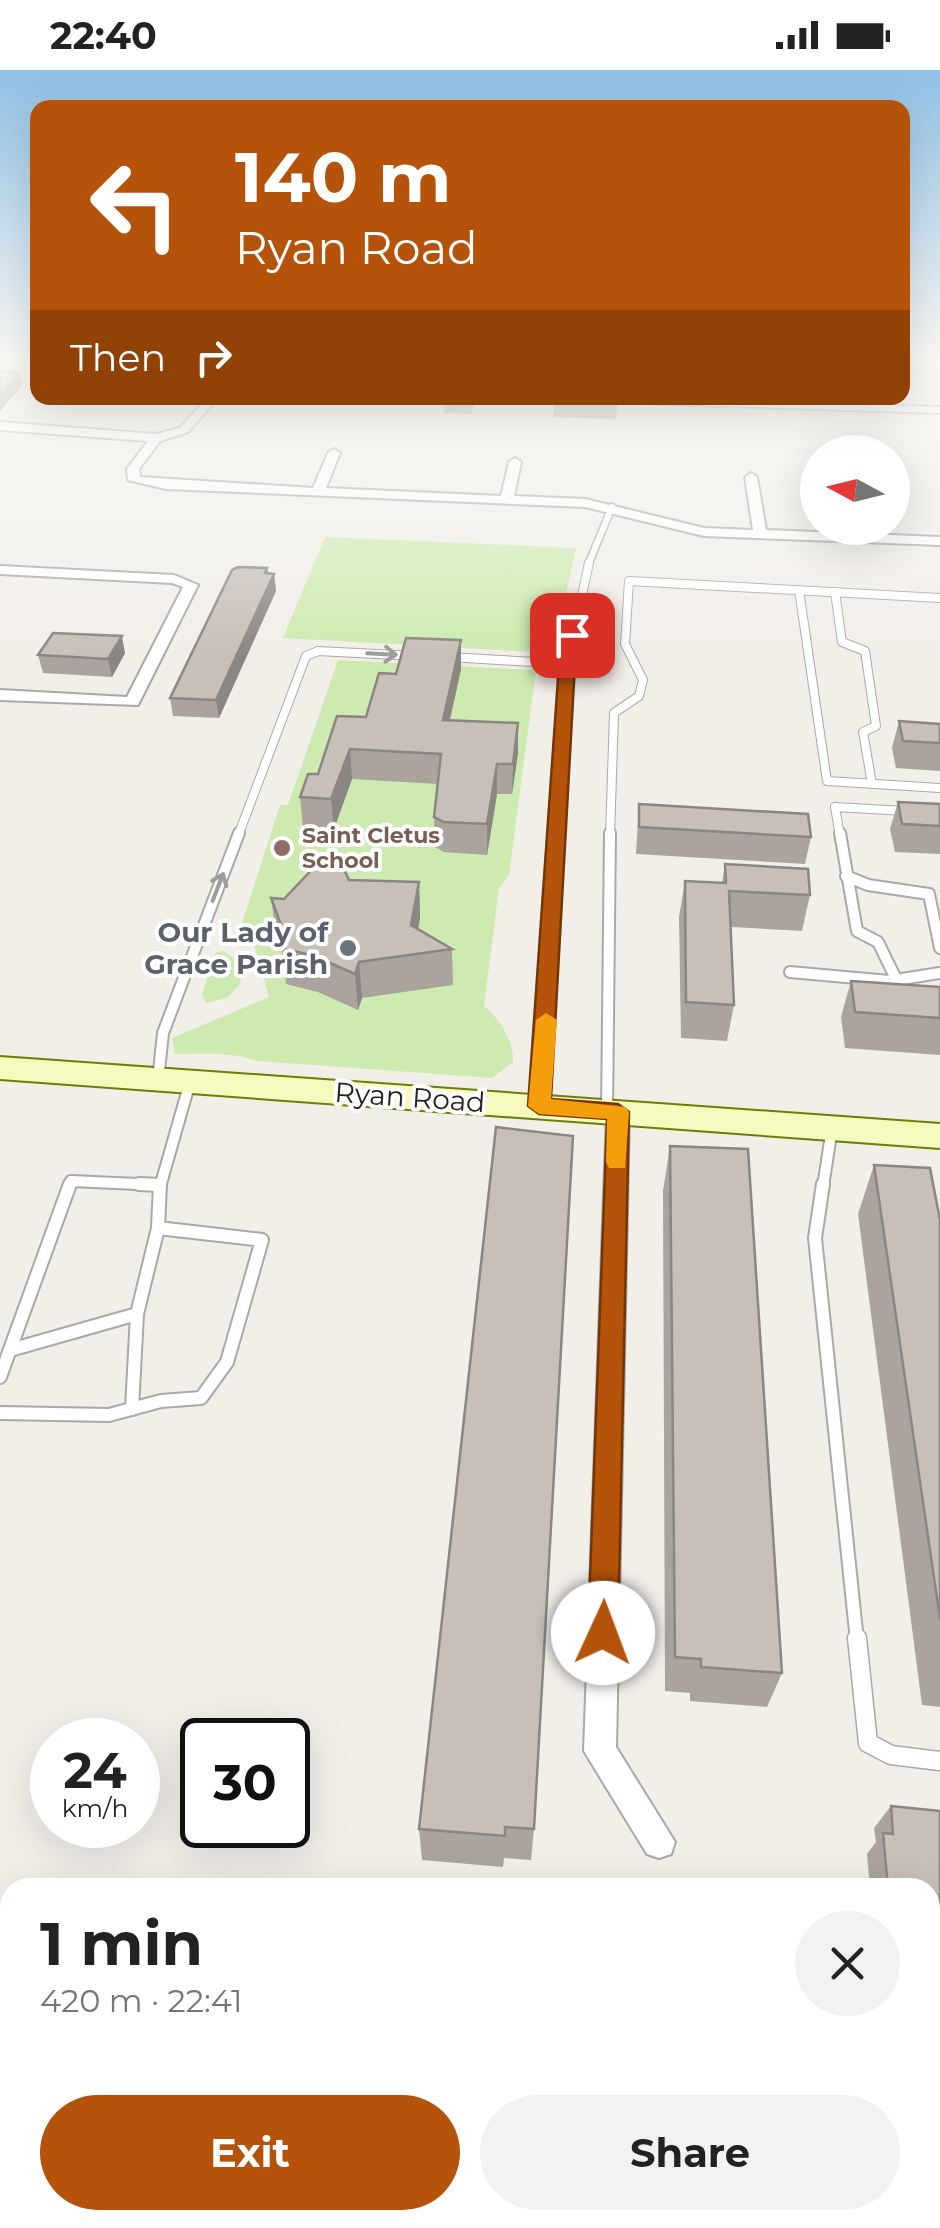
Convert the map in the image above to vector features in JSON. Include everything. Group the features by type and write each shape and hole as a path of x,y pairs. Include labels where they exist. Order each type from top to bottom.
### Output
{"main road":[{"name":"Ryan Road","path":"0,1068 940,1136"}],"street":[{"path":"143,456 133,469 134,480 507,499 612,507 704,532 940,541"},
{"path":"318,491 333,456"},
{"path":"507,499 516,462"},
{"path":"751,477 760,533"},
{"path":"0,570 188,582 191,590 132,702 0,695"},
{"path":"612,1112 600,1751 659,1842"}],"lane":[{"path":"539,1106 567,664 591,553 612,507"},
{"path":"612,1112 611,743 614,713 639,696 643,680 625,644 629,581 940,598"},
{"path":"800,590 827,781 857,931 878,942 896,979"},
{"path":"835,592 842,642 865,651 876,726 863,732 872,784"},
{"path":"158,1080 163,1033 307,655 340,652 567,664"},
{"path":"827,781 940,788"},
{"path":"835,807 940,813"},
{"path":"846,876 868,885 929,894 940,948"},
{"path":"790,972 896,979 931,978 940,973"},
{"path":"132,1409 137,1314 158,1228 160,1186 190,1082"},
{"path":"832,1128 814,1238 868,1743 891,1755 940,1762"},
{"path":"0,1377 72,1180 160,1186"},
{"path":"0,1413 110,1415 160,1401 201,1398 227,1362 262,1240 158,1228"},
{"path":"10,1350 137,1314"}],"green space":[{"path":"325,537 576,548 553,653 283,638"},
{"path":"338,660 536,670 509,875 499,888 484,1006 505,1031 513,1062 492,1078 175,1054 172,1038 269,997 251,934 241,926 280,805 288,805"},
{"path":"222,951 233,957 241,983 227,998 206,1003 202,995 215,953"}],"building":[{"path":"267,568 265,573 274,574 216,700 170,698 232,570"},
{"path":"53,633 122,636 108,659 38,655"},
{"path":"406,638 461,640 443,720 518,723 513,764 497,764 487,824 444,822 434,817 441,754 350,749 331,799 300,797 308,774 318,774 337,716 366,717 379,673 396,674"},
{"path":"899,721 940,724 940,743 903,741"},
{"path":"898,802 940,804 940,826 902,824"},
{"path":"639,804 808,814 811,837 639,827"},
{"path":"320,861 342,865 349,880 419,882 411,925 452,949 359,962 355,974 314,956 282,948 283,930 271,898 284,899"},
{"path":"725,864 808,869 810,895 729,891 734,1005 686,1002 685,881 726,883"},
{"path":"851,981 940,987 940,1018 855,1012"},
{"path":"496,1127 573,1136 534,1829 505,1827 505,1836 419,1829"},
{"path":"670,1146 748,1149 782,1673 701,1667 701,1659 675,1657"},
{"path":"874,1165 930,1168 940,1220 940,1619"},
{"path":"891,1806 940,1811 940,1878 887,1878 883,1833 893,1834"}],"slow traffic":[{"path":"546,1020 539,1106 618,1112 617,1162"}],"place":[{"name":"Saint Cletus School","path":"282,848"},
{"name":"Our Lady of Grace Parish","path":"348,948"}],"route":[{"path":"572,635 539,1106 618,1112 603,1633"}]}
